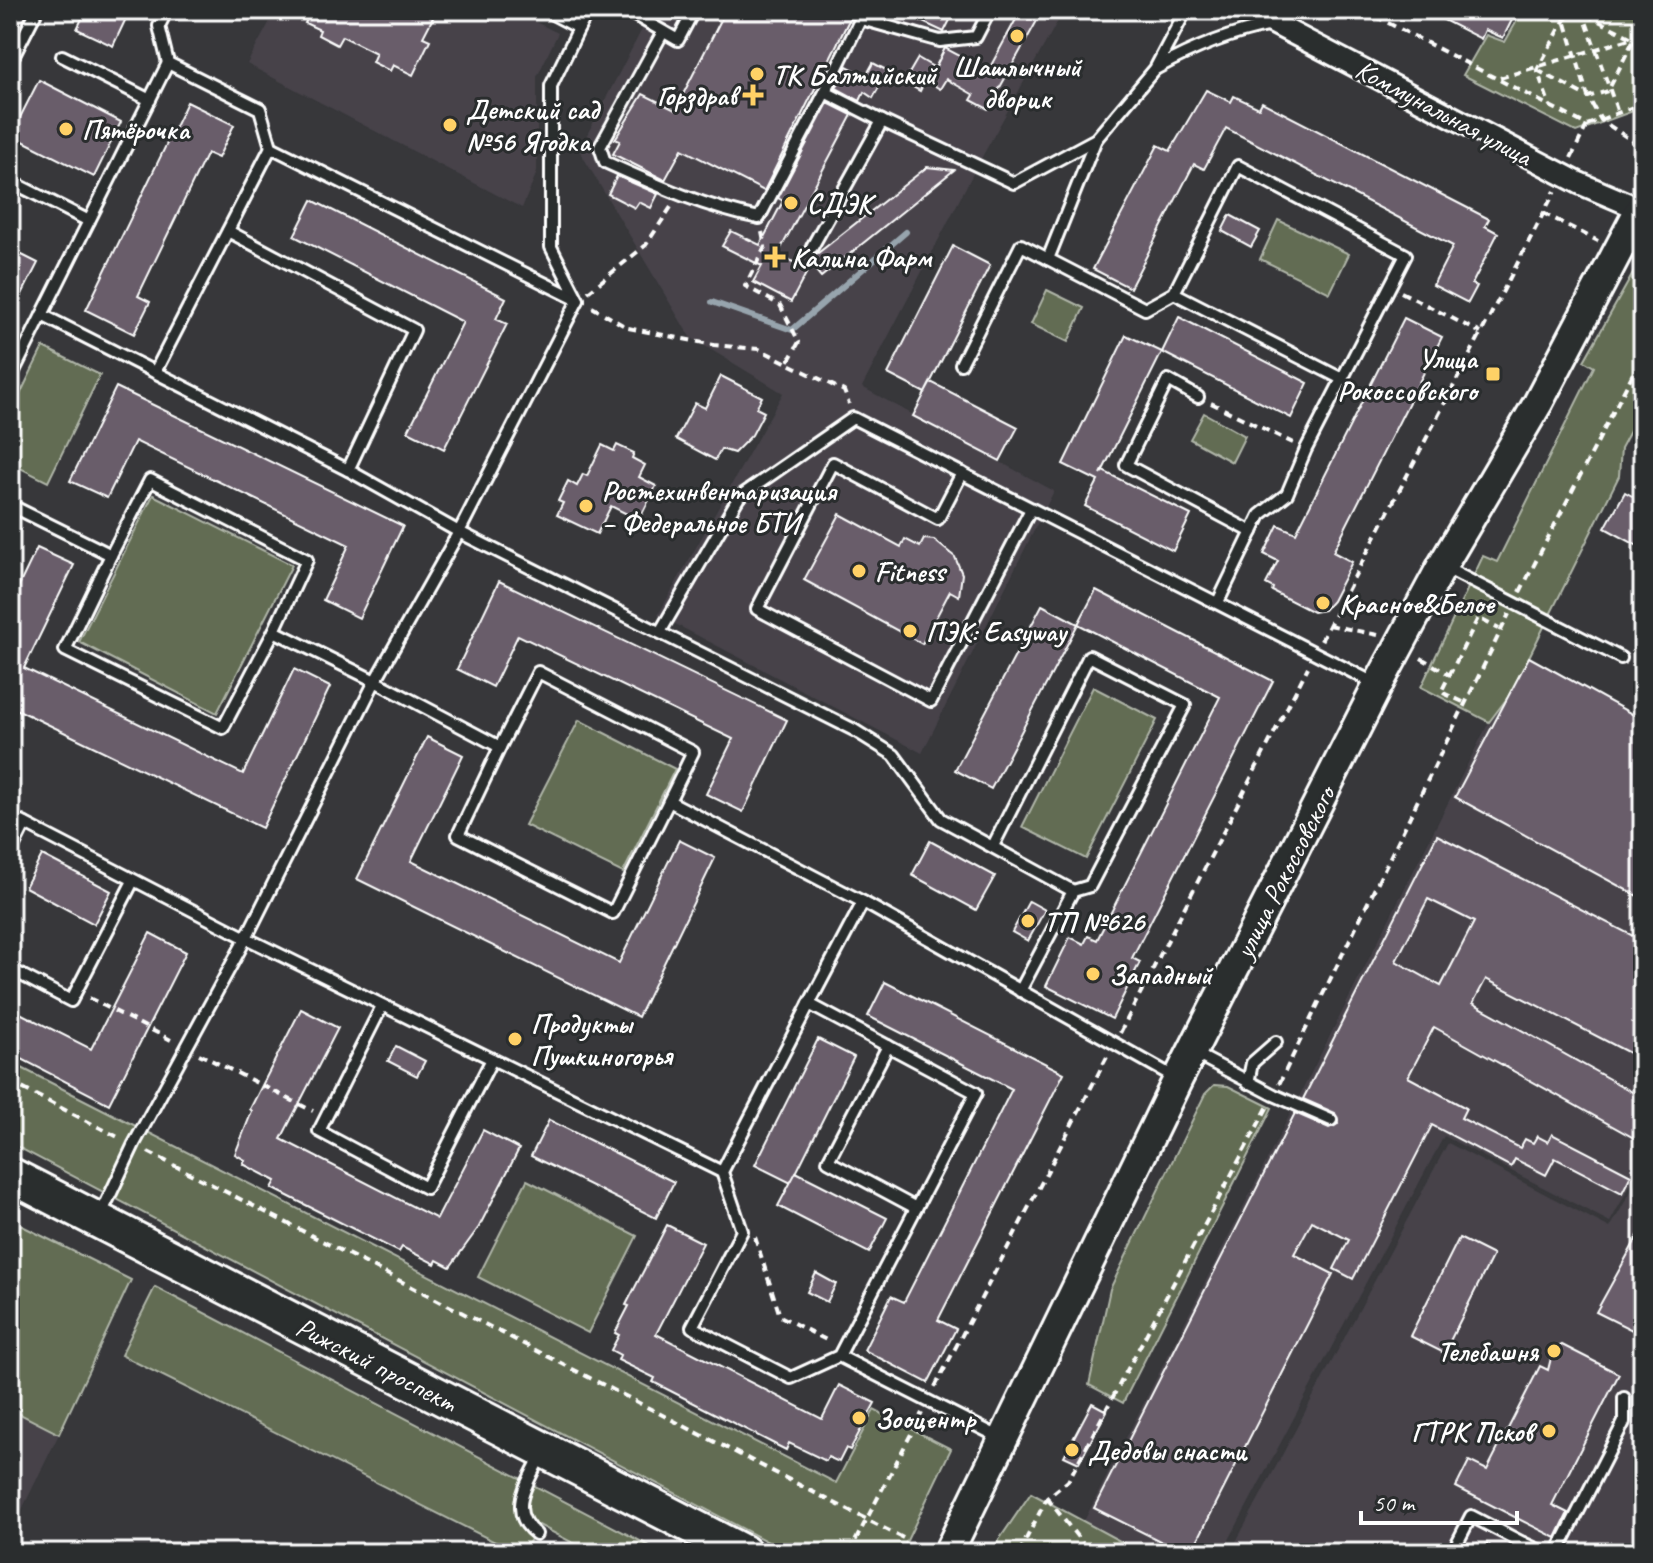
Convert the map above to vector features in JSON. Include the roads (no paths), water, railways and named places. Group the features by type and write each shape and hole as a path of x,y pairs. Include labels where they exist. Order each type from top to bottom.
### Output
{"highway":[{"name":"Рижский проспект","path":"10,1175 744,1553"}],"main road":[{"name":"улица Рокоссовского","path":"948,1553 1178,1079 1378,685 1442,566 1538,403 1642,208"}],"street":[{"name":"Коммунальная улица","path":"1248,10 1560,181 1642,208"}],"lane":[{"path":"10,63 37,10"},
{"path":"10,379 168,63 159,26 167,10"},
{"path":"545,10 579,28"},
{"path":"578,300 551,247 551,86 589,10"},
{"path":"626,10 678,40 694,10"},
{"path":"663,32 600,147 605,162 679,195 724,211 759,218 863,14 940,41 976,37 990,10"},
{"path":"1048,259 1096,139 1155,69 1186,10"},
{"path":"1155,69 1191,49 1235,32 1276,24"},
{"path":"62,56 150,100"},
{"path":"155,372 271,147 260,109 168,63"},
{"path":"825,92 1014,183 1096,139"},
{"path":"812,247 882,121"},
{"path":"271,147 578,300"},
{"path":"961,364 1021,245 1145,309 1174,293 1238,166 1406,255 1306,449 1287,494 1260,515 1218,602"},
{"path":"10,181 89,221"},
{"path":"228,231 414,330 348,470"},
{"path":"1174,293 1342,379"},
{"path":"98,1220 134,1144 246,938 375,681 459,532 578,300"},
{"path":"42,315 348,470 459,532 854,730 894,755 941,819 1073,891"},
{"path":"1198,397 1168,380 1126,465 1252,532"},
{"path":"660,632 739,497 853,418 1378,685"},
{"path":"962,473 938,519 833,463 757,609 931,701 1031,509"},
{"path":"150,480 307,560 223,728 65,650 111,555 150,480"},
{"path":"10,505 111,555"},
{"path":"1442,566 1621,658"},
{"path":"274,631 500,747"},
{"path":"993,846 1089,656 1185,705 1090,886 1073,891 1020,991"},
{"path":"538,672 693,752 613,913 458,835 500,747 538,672"},
{"path":"669,801 863,902 1178,1079"},
{"path":"10,816 382,1006 722,1172 742,1231 692,1327 791,1378 841,1352 976,1093 809,1004"},
{"path":"10,854 25,824"},
{"path":"10,969 71,1001 133,881"},
{"path":"722,1172 863,902"},
{"path":"382,1006 319,1131 426,1188 492,1059"},
{"path":"1248,1083 1252,1063 1276,1042"},
{"path":"888,1046 828,1161 916,1208"},
{"path":"1192,1052 1248,1083 1331,1120"},
{"path":"841,1352 1005,1440"},
{"path":"1557,1553 1624,1422 1624,1398"},
{"path":"536,1534 525,1525 519,1503 544,1450"},
{"path":"1452,1553 1471,1516 1520,1548 1545,1553"}],"waterway":[{"path":"712,302 792,330 906,232"}],"place":[{"name":"Шашлычный дворик","path":"1017,36"},
{"name":"ТК Балтийский","path":"757,74"},
{"name":"Горздрав","path":"753,95"},
{"name":"Детский сад №56 Ягодка","path":"450,125"},
{"name":"Пятёрочка","path":"66,129"},
{"name":"СДЭК","path":"791,203"},
{"name":"Калина Фарм","path":"775,257"},
{"name":"Улица Рокоссовского","path":"1493,374"},
{"name":"Ростехинвентаризация – Федеральное БТИ","path":"586,506"},
{"name":"Fitness","path":"859,571"},
{"name":"Красное&Белое","path":"1323,603"},
{"name":"ПЭК: Easyway","path":"910,631"},
{"name":"ТП №626","path":"1028,921"},
{"name":"Западный","path":"1093,974"},
{"name":"Продукты Пушкиногорья","path":"515,1039"},
{"name":"Телебашня","path":"1554,1351"},
{"name":"Зооцентр","path":"859,1418"},
{"name":"ГТРК Псков","path":"1549,1431"},
{"name":"Дедовы снасти","path":"1072,1450"}]}
